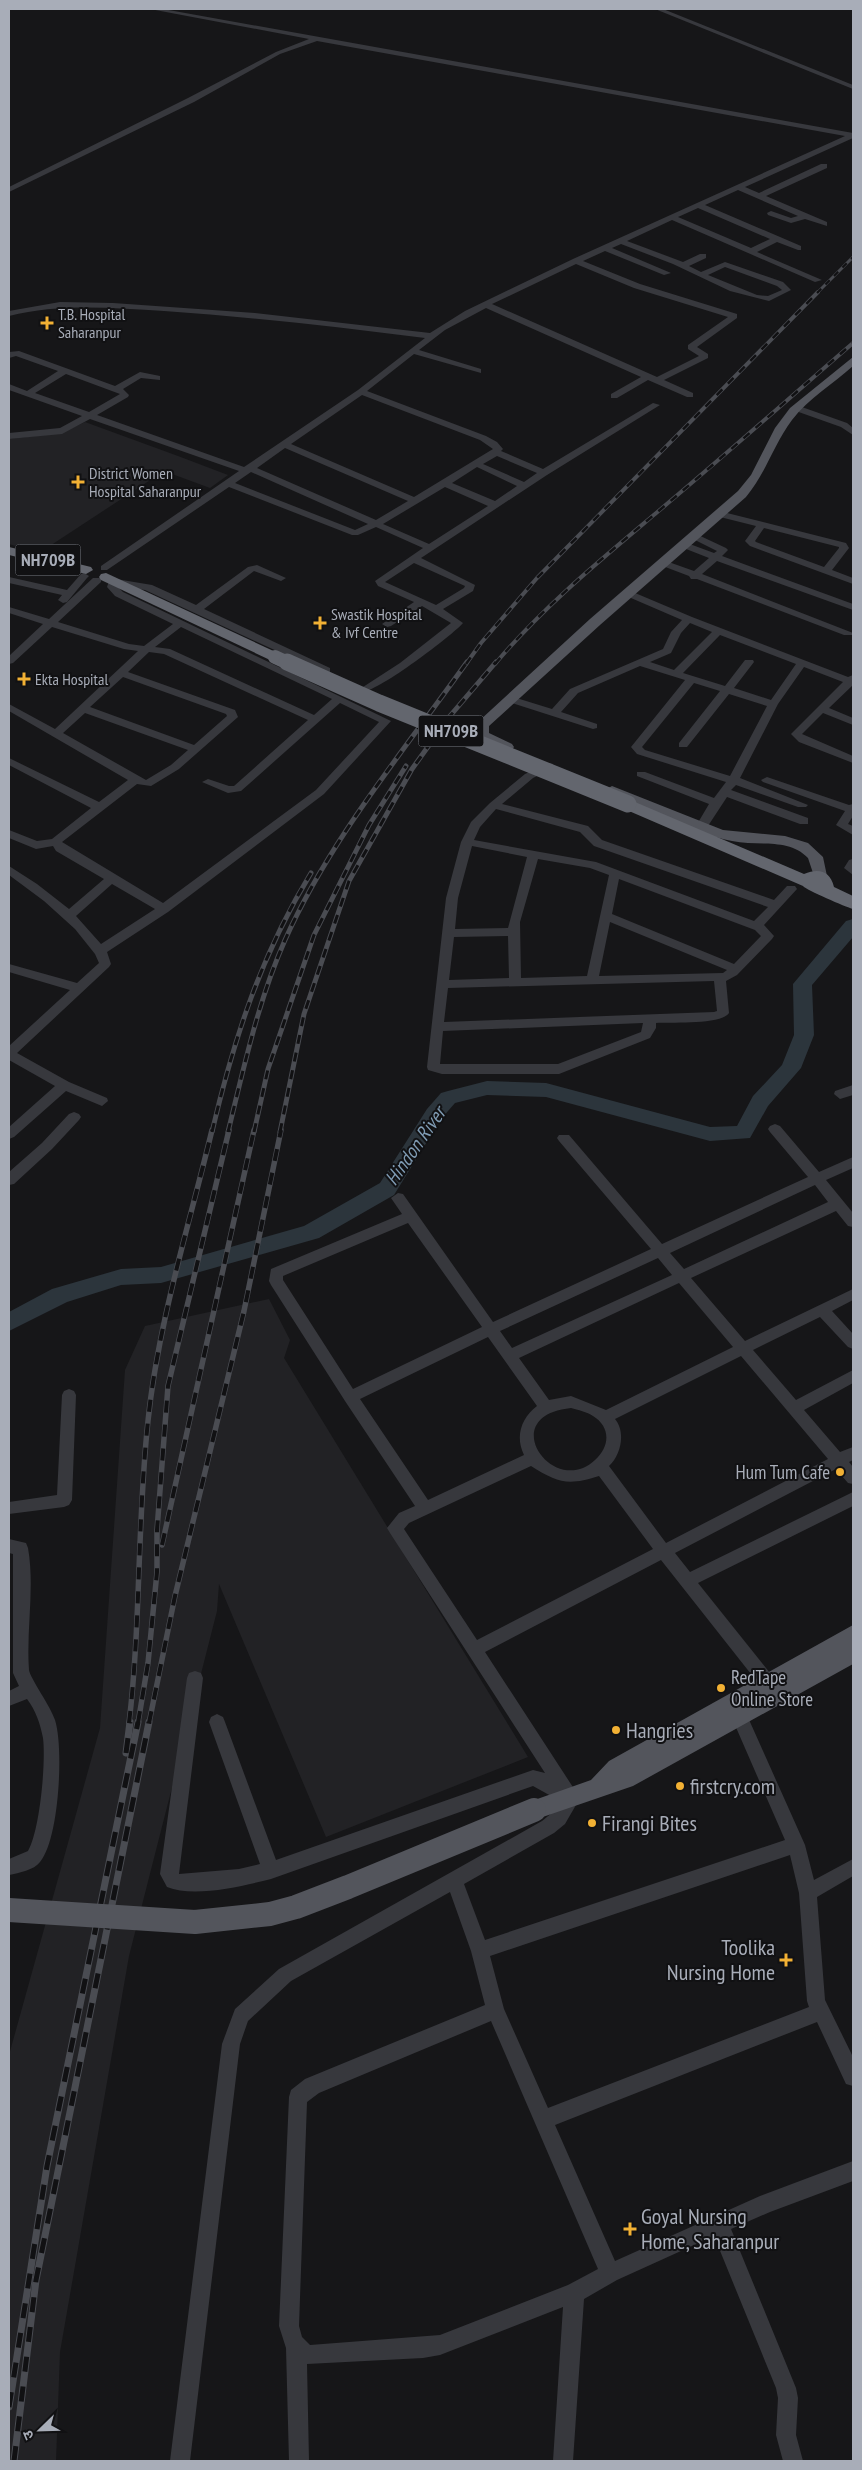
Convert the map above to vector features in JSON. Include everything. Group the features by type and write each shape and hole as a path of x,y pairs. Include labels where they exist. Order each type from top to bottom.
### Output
{"highway":[{"name":"NH709B","path":"9,551 101,576 275,657 380,703 817,881 826,890 846,900"}],"main road":[{"path":"817,881 817,860 812,852 802,846 788,841 733,836 702,826 551,765 483,735 481,729 510,699 753,483 786,421 796,408 851,364"},
{"path":"736,1709 768,1682 853,1634"},
{"path":"9,1910 195,1922 270,1914 296,1907 534,1810 625,1779 736,1709 853,1654"}],"street":[{"path":"153,9 853,135"},
{"path":"658,9 853,87"},
{"path":"9,190 174,108 278,53 318,38"},
{"path":"9,649 101,576 246,469 361,392 432,336 468,313 576,261 853,135"},
{"path":"760,196 824,166"},
{"path":"740,188 824,224"},
{"path":"700,206 798,248"},
{"path":"771,213 791,221 805,216"},
{"path":"673,218 738,244 754,254 818,280"},
{"path":"750,251 776,239"},
{"path":"621,241 727,287 765,298 773,298 787,290 780,284 725,264 701,275"},
{"path":"605,248 668,272"},
{"path":"682,266 703,256"},
{"path":"576,261 632,284 734,316 691,347 705,356 656,381"},
{"path":"487,304 690,396"},
{"path":"9,313 46,305 144,308 268,316 432,336"},
{"path":"413,351 478,371"},
{"path":"9,355 16,353 66,370 116,389 125,395 62,431 9,436"},
{"path":"28,394 66,370"},
{"path":"116,389 140,375 157,378"},
{"path":"614,396 647,377"},
{"path":"9,388 246,469 378,523 430,548"},
{"path":"361,392 483,438 494,444 498,449 496,452"},
{"path":"367,689 458,625 456,620 380,582 544,473 656,406"},
{"path":"796,408 853,430"},
{"path":"284,444 415,502"},
{"path":"228,483 349,532 360,532 415,502 496,452"},
{"path":"496,452 544,473"},
{"path":"477,464 524,486"},
{"path":"445,484 495,505"},
{"path":"719,514 843,545 844,548 826,571"},
{"path":"761,525 751,538 754,544 853,581"},
{"path":"689,541 714,558 853,607"},
{"path":"694,576 714,558"},
{"path":"414,559 470,585 469,589 436,609"},
{"path":"663,563 848,633"},
{"path":"198,611 240,582 240,578 254,568 281,578"},
{"path":"100,951 164,910 320,792 386,722 119,594 101,576"},
{"path":"9,661 69,594 101,576 148,587 389,699"},
{"path":"9,580 69,594"},
{"path":"628,593 718,631 852,680 797,731 798,737 853,760"},
{"path":"387,624 421,602"},
{"path":"9,610 128,647 166,651 316,720"},
{"path":"553,714 574,691 669,649 676,632 688,619"},
{"path":"56,734 85,709 146,649 180,623"},
{"path":"676,674 686,660 704,646 718,631"},
{"path":"683,745 749,662"},
{"path":"702,826 733,780 772,704 802,662"},
{"path":"641,663 772,704"},
{"path":"9,707 136,780 147,784 154,782 196,750 233,717 233,714 122,673"},
{"path":"692,679 636,747 642,752 733,780 766,781 853,809 842,825 853,831"},
{"path":"208,782 228,790 237,789 338,699"},
{"path":"510,699 593,726"},
{"path":"821,708 853,722"},
{"path":"85,709 196,750"},
{"path":"9,761 99,807"},
{"path":"551,765 529,776 494,805 475,825 467,842 453,892 433,1063 437,1069 549,1070 569,1066 646,1035 650,1028 649,1020"},
{"path":"641,774 716,803"},
{"path":"9,834 36,845 56,842 62,835 136,780"},
{"path":"766,781 802,804"},
{"path":"725,792 804,821"},
{"path":"494,805 584,829 598,843 776,905"},
{"path":"56,842 60,848 164,910"},
{"path":"442,984 720,977 730,975 768,936 767,932 758,927 615,873 583,864 467,842"},
{"path":"515,982 512,932 515,914 534,854"},
{"path":"853,863 850,868 853,871"},
{"path":"9,870 46,895 100,951 105,964 9,1053 64,1085 102,1101"},
{"path":"592,980 615,873"},
{"path":"67,917 112,878"},
{"path":"758,927 758,923 791,889"},
{"path":"606,916 736,969"},
{"path":"448,933 512,932"},
{"path":"9,968 79,988"},
{"path":"437,1027 649,1020 721,1015 723,1010 720,977"},
{"path":"9,1134 64,1085"},
{"path":"840,1094 853,1090"},
{"path":"9,1180 47,1146 74,1117"},
{"path":"775,1130 815,1180 853,1221"},
{"path":"564,1138 853,1478"},
{"path":"350,1397 491,1329 853,1162"},
{"path":"398,1198 546,1407"},
{"path":"510,1356 837,1204"},
{"path":"410,1216 276,1273 279,1289 426,1508"},
{"path":"605,1418 853,1294"},
{"path":"822,1310 853,1343"},
{"path":"793,1409 853,1376"},
{"path":"9,1508 64,1500 69,1395"},
{"path":"571,1402 584,1404 595,1409 612,1426 615,1443 610,1459 601,1467 588,1474 573,1476 558,1474 544,1468 533,1458 528,1447 526,1435 529,1424 536,1414 546,1407 571,1402"},
{"path":"474,1650 853,1453"},
{"path":"533,1458 404,1518 395,1528 572,1798"},
{"path":"601,1467 664,1552 768,1682"},
{"path":"688,1581 853,1499"},
{"path":"9,1546 20,1548 21,1554 21,1673 40,1700 50,1733 52,1747 51,1782 41,1845 34,1857 23,1864 9,1867"},
{"path":"195,1678 169,1874 173,1881 180,1883 240,1878 272,1870 533,1778 540,1779 572,1798"},
{"path":"9,1699 31,1689"},
{"path":"736,1709 796,1845 808,1893 816,2001 853,2077"},
{"path":"217,1722 272,1870"},
{"path":"180,2461 231,2044 241,2015 285,1975 548,1827 559,1818 572,1798"},
{"path":"480,1951 796,1845"},
{"path":"808,1893 853,1867"},
{"path":"454,1879 480,1951 495,2010 545,2119 610,2273"},
{"path":"298,2461 296,2348 289,2326 296,2105 298,2097 312,2086 495,2010"},
{"path":"545,2119 820,2012"},
{"path":"296,2348 298,2351 310,2355 423,2348 440,2345 574,2294 610,2273 720,2226 766,2203 853,2170"},
{"path":"720,2226 786,2388 788,2398 786,2435 793,2461"},
{"path":"563,2461 574,2294"}],"shaded area":[{"name":"District Women Hospital Saharanpur","path":"85,422 228,475 210,488 164,471 39,553 9,544 9,439 62,433"},
{"path":"269,1299 290,1340 284,1358 528,1757 326,1837 219,1584 217,1611 129,1956 60,2352 56,2461 9,2461 9,2055 100,1728 125,1370 145,1326"}],"waterway":[{"name":"Hindon River","path":"9,1322 60,1295 121,1277 161,1275 311,1232 387,1189 434,1114 448,1098 487,1088 546,1090 710,1134 743,1133 760,1101 791,1068 804,1035 802,984 853,925"}],"railway":[{"path":"818,292 853,257"},
{"path":"466,664 481,643 537,578 818,292"},
{"path":"495,664 532,623 572,586 853,343"},
{"path":"228,1132 252,1034 267,987 275,963 303,903 345,831 467,662"},
{"path":"280,1132 304,1014 349,881 412,769 450,716 496,662"},
{"path":"254,1132 268,1069 314,935 369,825 406,766"},
{"path":"212,1132 230,1063 251,998 278,935 311,873"},
{"path":"129,1723 133,1685 142,1497 153,1384 175,1275 212,1130"},
{"path":"138,1723 148,1663 157,1572 157,1530 168,1386 229,1130"},
{"path":"162,1545 254,1130"},
{"path":"149,1723 175,1596 244,1311 281,1130"},
{"path":"126,1753 130,1722"},
{"path":"9,2407 47,2166 138,1722"},
{"path":"14,2461 36,2280 149,1722"}],"place":[{"name":"T.B. Hospital Saharanpur","path":"47,323"},
{"name":"District Women Hospital Saharanpur","path":"78,482"},
{"name":"Swastik Hospital & Ivf Centre","path":"320,623"},
{"name":"Ekta Hospital","path":"24,679"},
{"name":"Hum Tum Cafe","path":"840,1472"},
{"name":"RedTape Online Store","path":"721,1688"},
{"name":"Hangries","path":"616,1730"},
{"name":"firstcry.com","path":"680,1786"},
{"name":"Firangi Bites","path":"592,1823"},
{"name":"Toolika Nursing Home","path":"786,1960"},
{"name":"Goyal Nursing Home, Saharanpur","path":"630,2229"}]}
